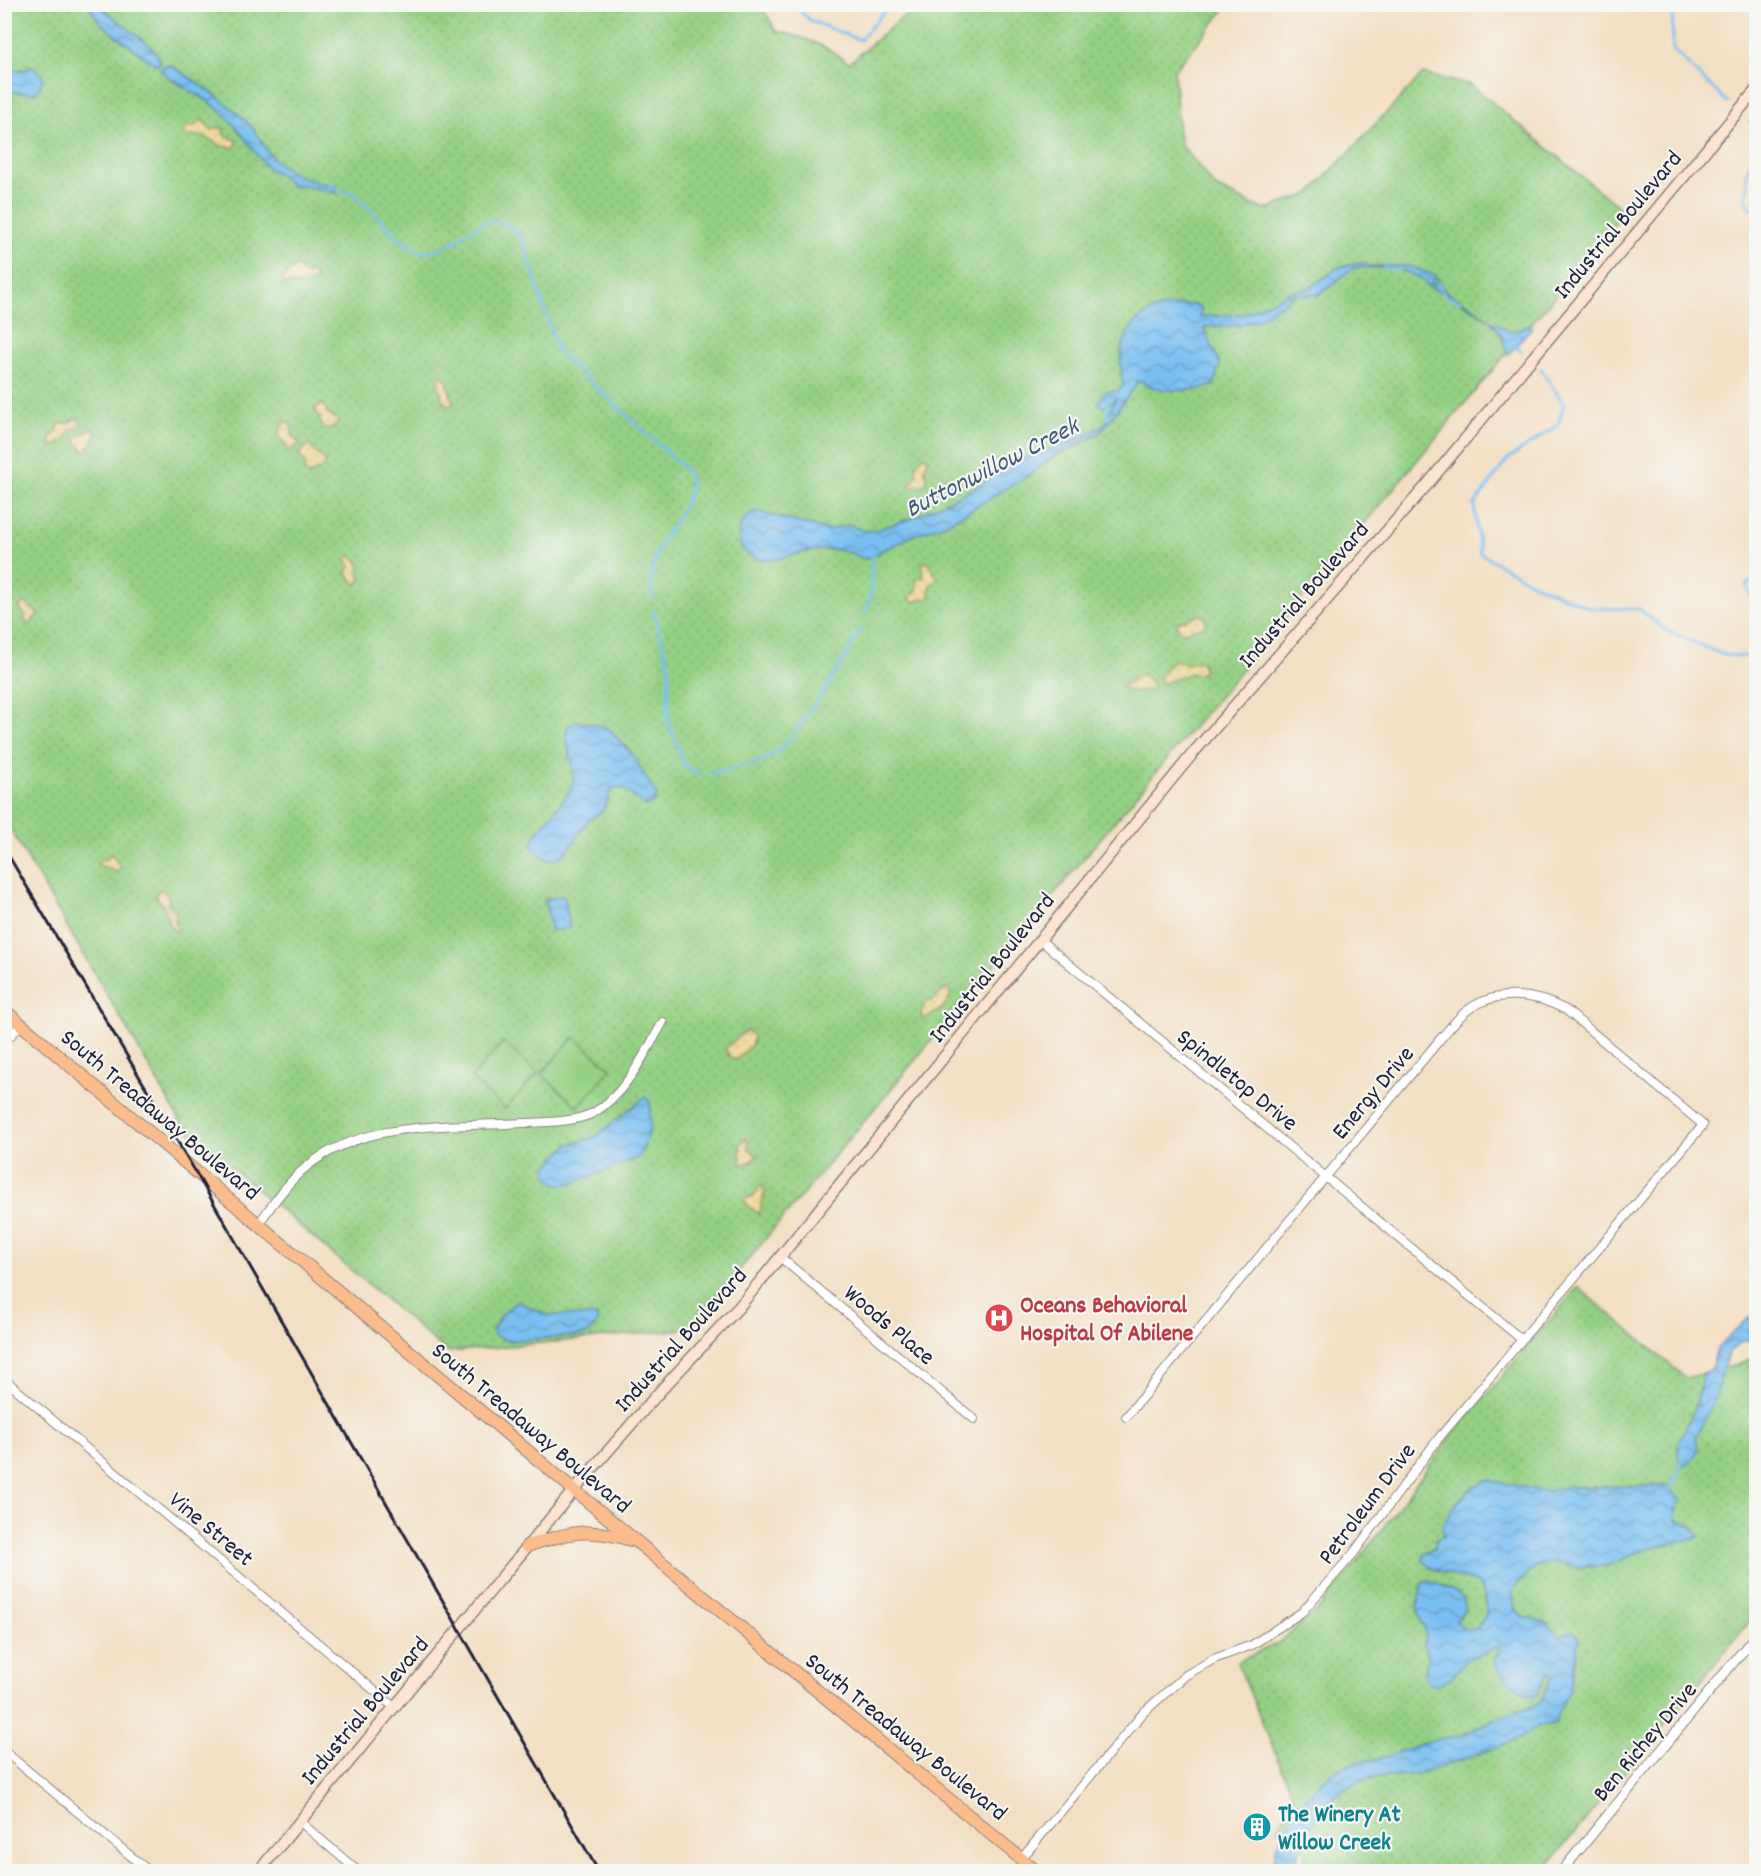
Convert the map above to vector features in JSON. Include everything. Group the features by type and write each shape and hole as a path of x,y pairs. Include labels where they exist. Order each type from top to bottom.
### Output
{"main road":[{"name":"Industrial Boulevard","path":"258,1872 574,1490 655,1397 739,1307 1194,752 1426,486 1756,90"},
{"name":"South Treadaway Boulevard","path":"4,1010 574,1490 1037,1872"},
{"path":"527,1546 570,1533 604,1532 636,1541"}],"street":[{"name":"Spindletop Drive","path":"1040,940 1521,1339"},
{"name":"Energy Drive","path":"1126,1417 1464,1013 1481,1002 1508,996 1545,999 1566,1010 1703,1125"},
{"path":"258,1223 285,1188 305,1168 325,1154 355,1140 392,1131 573,1119 592,1113 618,1092 663,1023"},
{"path":"4,1043 21,1024"},
{"name":"Petroleum Drive","path":"1022,1858 1144,1712 1165,1692 1186,1675 1214,1659 1252,1645 1302,1612 1329,1584 1438,1439 1703,1125"},
{"name":"Woods Place","path":"780,1257 974,1419"},
{"name":"Vine Street","path":"4,1379 395,1708"},
{"name":"Ben Richey Drive","path":"1561,1872 1756,1635"},
{"path":"4,1752 150,1872"},
{"path":"300,1821 359,1872"}],"green space":[{"path":"4,5 761,5 776,31 814,42 849,63 917,5 1225,5 1225,9 1174,71 1180,143 1215,187 1264,210 1309,194 1423,74 1471,85 1625,212 690,1329 447,1352 184,1127 5,820"},
{"path":"574,1037 611,1069 578,1107 541,1074"},
{"path":"503,1042 538,1073 505,1109 471,1078"},
{"path":"1578,1287 1686,1378 1738,1365 1756,1356 1756,1614 1543,1871 1302,1871 1306,1851 1277,1829 1294,1798 1237,1662 1278,1643 1318,1610 1359,1560 1453,1434"}],"sand":[{"path":"203,120 211,130 222,127 224,135 237,141 235,148 222,146 203,136 186,136 184,131 186,126 194,127"},
{"path":"296,266 304,274 314,274 316,280 306,284 282,284 283,278"},
{"path":"441,375 447,381 453,403 448,407 442,399 438,379"},
{"path":"323,404 328,414 338,419 336,425 328,429 323,428 315,408"},
{"path":"78,418 81,425 69,432 66,439 55,446 51,444 50,437 57,432 59,424 69,423"},
{"path":"285,421 291,425 292,435 300,443 290,452 278,434"},
{"path":"94,428 96,435 87,451 84,451 74,438"},
{"path":"308,445 326,462 324,467 310,475 305,471 305,463 299,455"},
{"path":"925,456 929,459 924,469 927,477 925,484 914,487 910,484 917,475 917,464"},
{"path":"350,555 359,562 360,580 357,585 347,574 350,565 346,560"},
{"path":"925,562 929,563 938,579 930,585 930,597 913,602 909,598 917,591 916,580 924,577 922,565"},
{"path":"24,602 38,614 30,624 26,623 19,607"},
{"path":"1200,615 1205,617 1205,626 1185,632 1177,630 1177,622"},
{"path":"1174,660 1187,664 1201,661 1204,669 1199,674 1190,673 1163,684 1159,677"},
{"path":"1140,675 1153,682 1151,690 1129,691 1122,687"},
{"path":"111,853 121,868 117,872 97,864 101,859 106,860"},
{"path":"161,889 169,896 168,905 177,913 175,920 178,930 175,931 170,926 163,904 155,895"},
{"path":"947,988 951,994 943,1008 923,1020 921,1014 926,1002 933,1000"},
{"path":"747,1030 753,1036 752,1044 737,1059 732,1059 726,1052 727,1047"},
{"path":"745,1138 749,1142 748,1149 757,1155 750,1162 741,1165 740,1145"},
{"path":"760,1185 765,1191 759,1214 744,1202 746,1198 754,1196"}],"water":[{"path":"88,5 101,5 143,40 157,55 160,62 158,65 103,25"},
{"path":"170,65 210,91 238,114 251,126 277,162 293,173 310,180 337,185 337,193 302,185 292,187 264,164 220,110 160,70 161,67"},
{"path":"30,66 35,67 43,77 40,88 35,93 5,92 5,70 26,70"},
{"path":"1362,263 1370,266 1408,266 1436,276 1429,288 1424,280 1398,268 1353,268 1319,295 1295,295 1261,318 1237,326 1206,327 1204,329 1220,364 1214,385 1199,389 1177,390 1156,388 1142,381 1138,382 1101,432 1073,448 1058,453 1028,476 950,522 912,536 866,559 833,549 762,560 753,557 741,546 739,531 742,523 755,511 827,530 850,525 864,531 877,530 912,518 975,488 1022,458 1044,453 1087,435 1104,424 1116,398 1104,408 1098,403 1105,392 1118,391 1123,385 1121,368 1125,340 1139,319 1150,312 1164,307 1190,305 1202,309 1199,317 1243,314 1294,291 1309,288 1339,267"},
{"path":"1438,278 1445,290 1453,296 1432,289"},
{"path":"1453,296 1470,305 1486,318 1467,306"},
{"path":"1486,318 1510,331 1528,325 1532,327 1509,354 1500,333"},
{"path":"577,721 608,728 632,754 657,796 653,803 646,806 624,789 616,787 611,792 603,810 588,821 571,847 557,859 550,860 541,856 532,847 538,832 563,801 572,785 573,766 566,734 567,727"},
{"path":"564,896 570,928 551,931 545,899"},
{"path":"645,1097 650,1101 650,1128 640,1156 568,1184 558,1184 547,1176 547,1167 568,1145 595,1137"},
{"path":"517,1301 547,1315 596,1316 598,1322 588,1334 578,1336 507,1341 495,1336 492,1330 501,1316"},
{"path":"1749,1318 1756,1318 1756,1340 1742,1341 1728,1353 1714,1401 1696,1437 1698,1450 1691,1463 1684,1465 1678,1457 1678,1444 1696,1406 1702,1377 1711,1369 1718,1347"},
{"path":"1487,1480 1544,1491 1565,1487 1667,1486 1680,1500 1676,1508 1676,1520 1691,1525 1699,1537 1647,1549 1607,1566 1577,1567 1553,1562 1535,1567 1512,1590 1515,1609 1524,1617 1547,1623 1560,1637 1573,1631 1579,1637 1570,1690 1558,1711 1556,1722 1539,1726 1519,1739 1425,1772 1385,1776 1365,1780 1349,1787 1335,1796 1313,1821 1294,1871 1273,1871 1277,1845 1296,1812 1320,1782 1336,1770 1358,1762 1386,1757 1429,1741 1463,1735 1496,1718 1533,1706 1541,1701 1552,1677 1548,1673 1536,1696 1524,1692 1510,1683 1496,1665 1494,1659 1501,1649 1498,1647 1466,1660 1452,1678 1438,1685 1429,1684 1424,1677 1428,1659 1424,1645 1426,1634 1417,1607 1422,1583 1428,1580 1456,1592 1464,1599 1465,1609 1456,1621 1465,1630 1476,1629 1486,1613 1486,1601 1478,1583 1431,1568 1423,1561 1424,1554 1435,1548 1435,1540 1444,1536 1442,1527 1455,1505 1472,1488"}],"waterway":[{"path":"794,4 809,20 860,40 890,4"},
{"path":"1672,4 1673,50 1728,103"},
{"path":"1750,121 1756,129"},
{"path":"1756,151 1747,172 1746,202 1756,212"},
{"name":"Buttonwillow Creek","path":"335,189 358,197 391,231 418,251 441,249 484,223 495,222 508,227 523,239 558,352 687,471 690,481 689,491 681,512 662,542 656,557 651,579 652,597"},
{"name":"Buttonwillow Creek","path":"1384,268 1401,269"},
{"name":"Buttonwillow Creek","path":"1442,291 1448,297 1460,301"},
{"name":"Buttonwillow Creek","path":"1513,344 1521,351"},
{"name":"Buttonwillow Creek","path":"1541,369 1564,404 1558,425 1507,460 1474,505 1480,553 1528,581 1590,608 1639,609 1667,631 1724,655 1756,657"},
{"name":"Buttonwillow Creek","path":"1107,402 1108,419"},
{"name":"Buttonwillow Creek","path":"865,613 871,595 872,554"},
{"name":"Buttonwillow Creek","path":"1756,582 1746,584 1756,612"},
{"name":"Buttonwillow Creek","path":"654,612 669,666 668,720 684,764 694,773 700,773"},
{"name":"Buttonwillow Creek","path":"711,773 745,766 776,753 822,694 860,628"},
{"name":"Buttonwillow Creek","path":"1670,1490 1683,1460"}],"railway":[{"path":"4,848 191,1164 599,1872"}],"place":[{"name":"Oceans Behavioral Hospital Of Abilene","path":"999,1318"},
{"name":"The Winery At Willow Creek","path":"1257,1827"}]}
